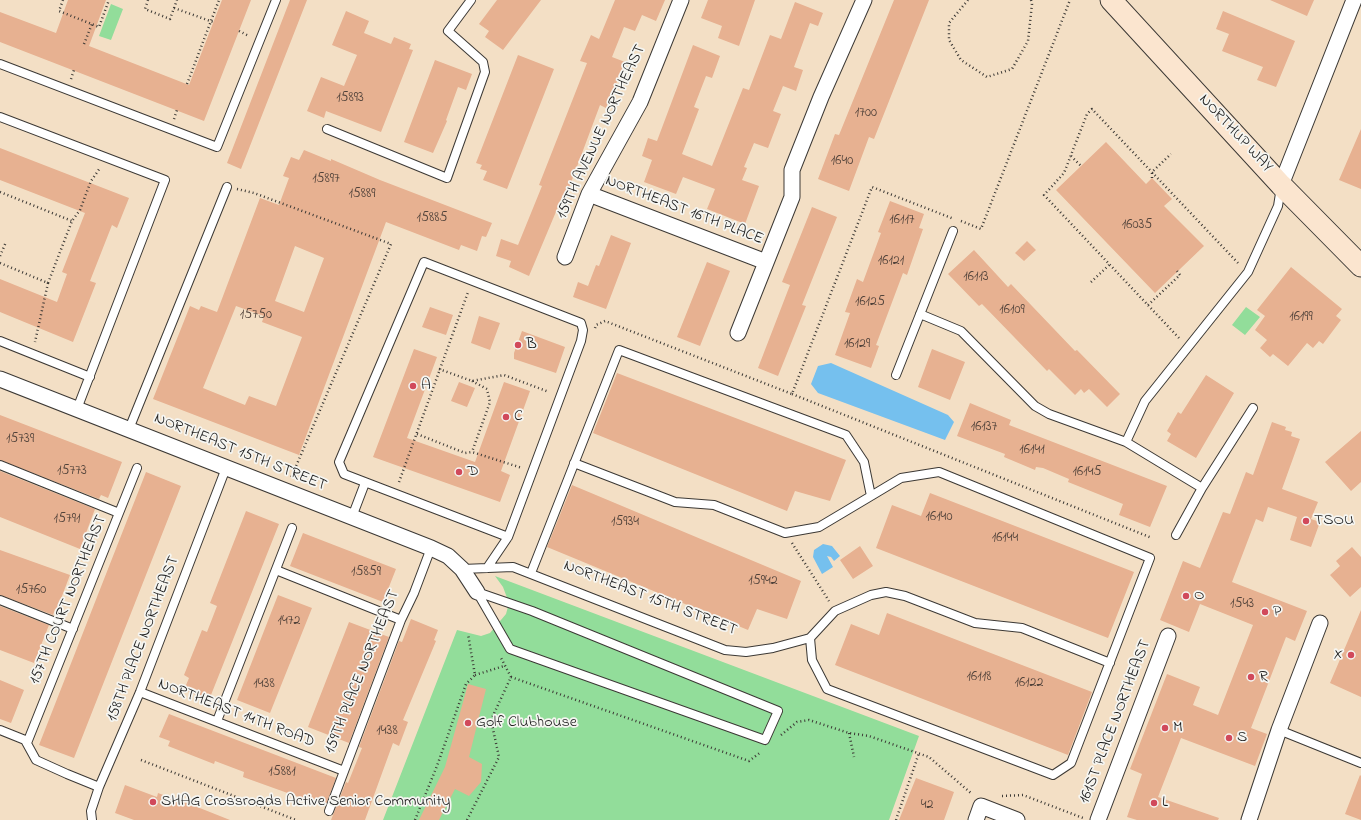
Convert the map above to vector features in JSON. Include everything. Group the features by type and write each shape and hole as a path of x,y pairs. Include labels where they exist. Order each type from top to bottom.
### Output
{"street":[{"name":"159TH AVENUE NORTHEAST","path":"565,257 589,194 640,102 681,0"},
{"path":"738,333 792,198 792,170 821,97 864,0"},
{"name":"NORTHUP WAY","path":"1111,0 1281,185 1361,266"},
{"path":"1281,185 1354,0"},
{"name":"NORTHEAST 16TH PLACE","path":"589,194 766,262"},
{"name":"NORTHEAST 15TH STREET","path":"0,378 431,548 448,556 462,569 477,592"},
{"path":"1249,820 1279,730 1320,623"},
{"name":"161ST PLACE NORTHEAST","path":"1098,820 1168,636"},
{"path":"979,813 1017,820"}],"lane":[{"path":"0,64 218,147 276,0"},
{"path":"327,129 447,178 485,72 483,62 448,31 471,0"},
{"path":"0,117 165,180 77,409"},
{"path":"1126,442 1145,401 1248,272 1278,206 1281,185"},
{"path":"129,429 227,187"},
{"path":"896,375 953,231"},
{"path":"487,568 508,537 561,397 581,341 583,330 581,323 424,262 339,462 344,474 508,537"},
{"path":"920,314 961,331 1035,406 1049,414 1126,442 1202,488"},
{"path":"0,341 90,377"},
{"path":"531,573 619,350 846,435 864,462 871,496"},
{"path":"1176,535 1202,488 1253,408"},
{"path":"574,463 675,502 714,505 785,533 819,527 902,478 939,472 1150,558 1110,663 1071,763 1053,775 827,689 812,660 810,638 835,611 871,595 886,592 905,596 975,623 1022,628 1110,663"},
{"path":"0,465 119,512"},
{"name":"157TH COURT NORTHEAST","path":"27,743 137,468"},
{"name":"158TH PLACE NORTHEAST","path":"92,820 91,811 100,787 140,692 226,468"},
{"path":"352,517 365,483"},
{"path":"216,722 292,528"},
{"name":"159TH PLACE NORTHEAST","path":"329,810 401,620 414,593 431,548"},
{"name":"NORTHEAST 15TH STREET","path":"462,569 513,566 725,650 746,652 773,648 810,638"},
{"path":"276,570 401,620"},
{"path":"477,592 532,611 778,711 765,740 510,649 477,592"},
{"path":"0,600 73,629"},
{"name":"NORTHEAST 14TH ROAD","path":"140,692 344,771"},
{"path":"0,730 25,740 36,760 100,787"},
{"path":"1279,730 1361,763"}],"path":[{"path":"63,0 59,11 99,27 109,0"},
{"path":"148,0 145,9 170,19 177,0"},
{"path":"187,84 219,0"},
{"path":"968,0 949,23 949,40 961,60 986,77 1012,70 1028,41 1032,4 1031,0"},
{"path":"792,394 872,187 981,229 1070,0"},
{"path":"174,8 212,21"},
{"path":"84,44 92,24"},
{"path":"1179,338 1044,195 1064,173 1087,114 1092,109 1238,263"},
{"path":"1152,178 1152,172 1171,154"},
{"path":"1071,156 1081,166"},
{"path":"32,354 48,283 72,221 80,210 91,181 108,157"},
{"path":"227,187 254,193 390,244 291,478"},
{"path":"0,192 72,221"},
{"path":"0,256 6,242"},
{"path":"0,263 48,283"},
{"path":"1091,282 1109,265"},
{"path":"1148,305 1180,274 1177,271"},
{"path":"395,494 439,368 472,281"},
{"path":"594,332 596,325 605,321 1152,538"},
{"path":"439,368 472,381 487,389 490,402 472,452"},
{"path":"472,381 504,374 561,397"},
{"path":"417,434 465,453 472,452 532,472"},
{"path":"785,533 835,611"},
{"path":"468,634 475,675"},
{"path":"467,820 499,757 491,720 511,677 498,653"},
{"path":"415,820 437,766 466,684 475,675 504,666"},
{"path":"849,733 854,757"},
{"path":"896,820 919,753"},
{"path":"141,760 296,820"},
{"path":"979,813 996,797 1023,795 1088,820"}],"green space":[{"path":"111,4 123,9 111,40 99,36"},
{"path":"1246,307 1260,317 1245,335 1232,325"},
{"path":"495,576 919,736 889,820 383,820 457,630 481,636 490,633 506,614 509,603 503,587"}],"water":[{"path":"831,363 948,415 954,422 945,440 818,393 811,384 818,366"},
{"path":"823,544 832,546 840,556 834,561 831,557 827,556 833,567 822,574 813,557 814,550"}],"building":[{"path":"68,0 106,0 89,46 189,85 222,0 251,0 204,121 0,42 0,12 56,33"},
{"path":"290,0 307,0 241,169 227,163"},
{"path":"497,0 541,0 503,50 485,37 489,31 479,24"},
{"path":"615,0 665,0 656,21 642,15 635,31 624,27 612,57 625,62 606,108 600,105 566,196 563,195 529,276 509,267 511,261 496,256 501,239 518,245 542,186 539,185 587,63 580,61 591,35 599,39"},
{"path":"708,0 755,0 739,46 718,38 722,26 701,18"},
{"path":"894,0 929,0 874,139 869,137 849,191 818,179 835,134 839,135"},
{"path":"1270,0 1314,0 1307,16"},
{"path":"795,2 823,13 818,26 810,23 794,67 803,70 796,91 783,86 773,111 781,114 768,148 754,143 744,167 747,168 742,180 759,186 745,224 707,209 715,189 683,177 676,194 644,182 652,160 642,156 648,138 657,141 693,45 720,56 712,78 706,76 694,107 699,109 682,154 712,166 743,88 749,90 770,35 781,39"},
{"path":"346,11 369,21 364,33 391,44 394,37 411,44 409,49 413,50 381,132 326,111 324,118 307,111 321,77 344,86 357,55 332,45"},
{"path":"1223,11 1295,41 1276,87 1257,80 1263,67 1222,51 1229,34 1216,29"},
{"path":"518,55 554,69 507,189 483,180 487,171 480,169 482,165 476,163"},
{"path":"435,60 472,74 466,90 458,87 446,120 447,121 433,153 404,142"},
{"path":"1361,129 1361,189 1339,180"},
{"path":"1106,142 1146,184 1152,178 1172,199 1164,206 1204,246 1155,293 1056,190"},
{"path":"0,148 129,198 117,228 112,225 90,281 96,283 73,342 0,312 0,279 57,302 67,274 62,272 85,213 0,180"},
{"path":"304,150 331,161 331,159 380,180 492,223 486,237 482,236 477,251 461,245 459,250 386,222 299,455 153,399 190,306 199,310 201,306 217,312 260,198 279,205 289,178 283,176 291,157 299,160","holes":["295,246 324,258 304,312 275,301","236,306 264,316 262,322 302,337 276,406 249,396 245,405 203,388"]},
{"path":"890,201 924,214 919,228 923,229 907,275 903,273 876,345 879,346 871,368 835,355 850,313 845,312 857,279 863,282 881,233 878,232"},
{"path":"812,207 837,217 802,305 806,306 778,376 758,368 790,285 782,282"},
{"path":"611,235 631,243 606,309 573,297 578,282 588,286 596,265 599,266"},
{"path":"1027,241 1036,250 1024,261 1015,253"},
{"path":"974,250 1008,287 1011,284 1075,351 1077,350 1120,394 1107,407 1089,389 1084,393 1081,389 1075,395 1049,369 1047,371 982,304 979,306 948,274"},
{"path":"707,262 730,271 700,346 677,337"},
{"path":"1291,267 1342,309 1336,316 1341,320 1323,344 1319,341 1313,348 1307,343 1288,366 1273,354 1270,357 1260,348 1267,340 1255,330 1265,316 1257,310"},
{"path":"430,307 453,315 446,335 422,327"},
{"path":"479,316 500,323 490,350 471,343"},
{"path":"522,331 565,347 556,373 514,359 514,353"},
{"path":"414,349 437,357 407,438 475,462 504,382 530,391 501,471 510,475 500,502 373,457"},
{"path":"932,349 965,362 950,400 918,387"},
{"path":"617,373 846,460 830,501 795,491 787,511 593,433"},
{"path":"1206,375 1234,393 1196,458 1167,441 1171,434 1167,431 1178,412 1181,414"},
{"path":"459,382 475,388 467,407 451,401"},
{"path":"970,403 1011,420 1009,425 1167,486 1150,527 1119,515 1123,504 1068,482 1069,479 1043,468 1036,467 1035,470 1004,457 1005,454 957,436"},
{"path":"0,415 122,462 108,498 101,495 99,499 0,460"},
{"path":"1272,422 1286,427 1285,430 1292,432 1291,436 1300,439 1282,489 1318,502 1311,519 1320,522 1311,547 1290,540 1297,517 1268,507 1263,522 1256,519 1232,582 1307,611 1295,641 1286,637 1251,728 1267,734 1255,766 1181,738 1158,797 1219,818 1218,820 1137,820 1127,817 1142,774 1130,769 1167,674 1200,687 1193,705 1218,715 1253,625 1200,604 1189,632 1160,620 1183,561 1200,568 1223,512 1230,514 1246,472 1253,475"},
{"path":"1361,431 1361,482 1351,491 1325,462"},
{"path":"0,471 95,509 80,549 0,517"},
{"path":"146,472 181,486 74,758 39,745"},
{"path":"572,485 801,581 787,619 757,609 748,630 547,547"},
{"path":"930,493 1134,572 1108,638 876,548 892,505 921,516"},
{"path":"246,511 279,524 209,700 184,690 189,678 184,675 202,630 207,632 217,606 210,603"},
{"path":"303,533 396,569 383,602 290,566"},
{"path":"860,546 873,566 853,579 840,560"},
{"path":"1352,547 1361,557 1361,587 1350,597 1330,575 1340,566 1336,561"},
{"path":"0,550 70,575 57,609 55,609 53,615 0,595"},
{"path":"278,595 312,608 270,713 237,700"},
{"path":"0,606 49,625 34,663 0,650"},
{"name":"X","path":"1361,610 1361,697 1330,683"},
{"path":"887,613 1092,692 1068,755 835,665 851,624 879,635"},
{"path":"411,619 438,630 434,640 436,641 403,720 408,722 399,746 393,743 365,820 331,820 346,782 348,783 362,748 359,747 399,641 402,642"},
{"path":"349,622 389,637 349,743 308,727"},
{"path":"0,680 24,690 11,723 0,719"},
{"name":"Golf Clubhouse","path":"468,684 486,689 469,757 482,764 481,782 469,796 455,789 439,820 419,820 445,767"},
{"path":"169,714 336,778 326,805 308,798 307,800 243,777 244,772 215,761 214,764 168,746 170,741 159,737"},
{"path":"1360,775 1361,776 1361,820 1345,814"},
{"path":"916,778 954,792 944,820 899,820"},
{"name":"SHAG Crossroads Active Senior Community","path":"125,785 157,797 158,793 167,795 230,820 134,820 115,813"}],"place":[{"name":"B","path":"518,345"},
{"name":"A","path":"413,386"},
{"name":"C","path":"506,417"},
{"name":"D","path":"459,472"},
{"name":"TSOU","path":"1306,521"},
{"name":"O","path":"1186,596"},
{"name":"P","path":"1265,612"},
{"name":"X","path":"1351,655"},
{"name":"R","path":"1251,677"},
{"name":"Golf Clubhouse","path":"468,723"},
{"name":"M","path":"1165,728"},
{"name":"S","path":"1229,738"},
{"name":"SHAG Crossroads Active Senior Community","path":"153,802"},
{"name":"L","path":"1154,803"}]}
